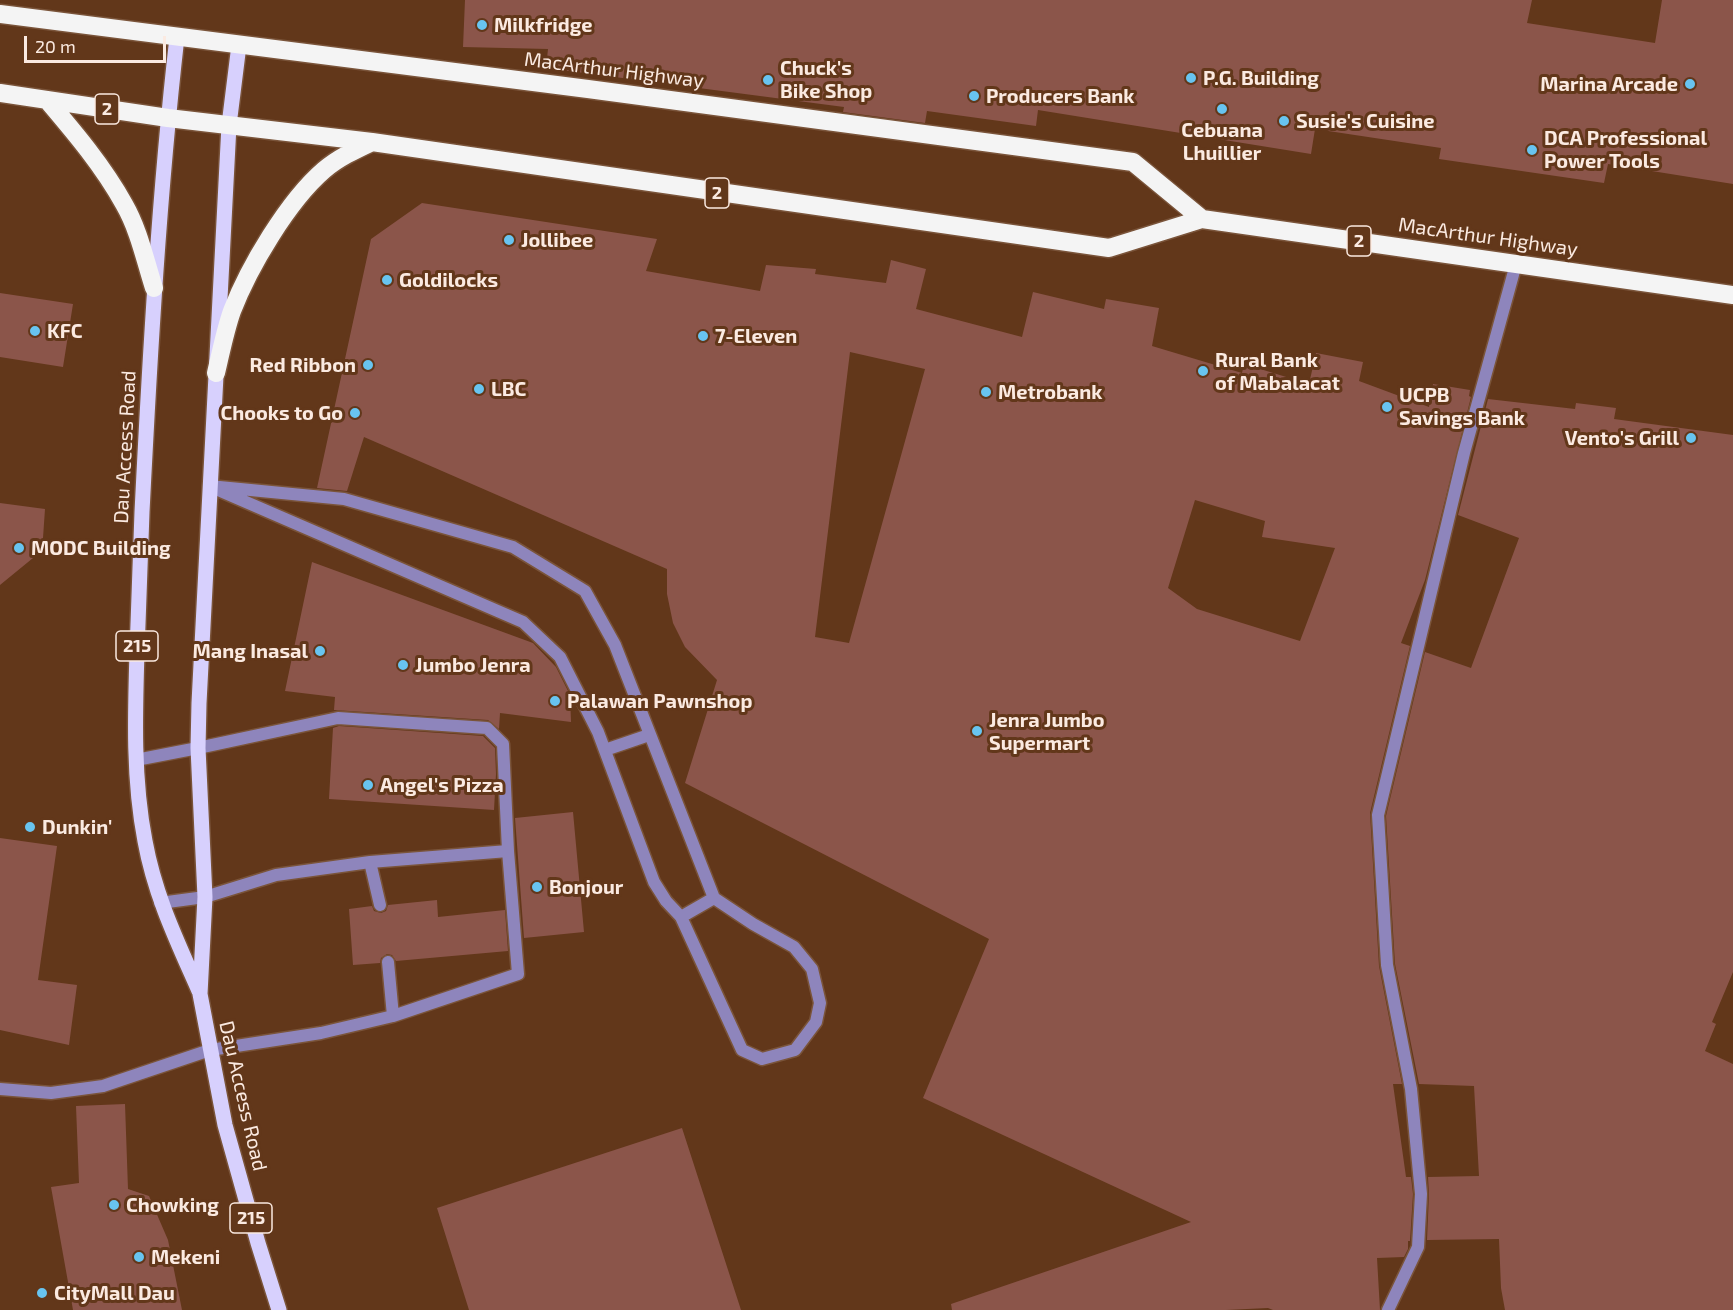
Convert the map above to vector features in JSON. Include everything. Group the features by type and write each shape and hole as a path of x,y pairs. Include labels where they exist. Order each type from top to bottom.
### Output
{"highway":[{"name":"MacArthur Highway","path":"0,14 600,90 1132,162 1202,219"},
{"name":"MacArthur Highway","path":"0,93 168,118 372,142 1109,248 1202,219 1733,295"},
{"path":"47,100 98,164 125,206 138,235 154,288"},
{"path":"216,373 232,312 246,281 285,215 324,171 341,158 372,142"}],"main road":[{"name":"Dau Access Road","path":"177,37 154,288 140,548 135,709 136,759 138,797 145,841 160,903 200,994"},
{"name":"Dau Access Road","path":"239,45 229,124 209,486 198,748 205,897 200,994 225,1125 279,1310"}],"street":[{"path":"1388,1310 1418,1247 1421,1194 1411,1089 1387,965 1378,815 1464,453 1516,264"},
{"path":"209,486 344,499 513,547 585,591 615,645 714,898 753,924 794,947 812,969 820,1003 816,1022 795,1050 762,1059 742,1050 681,917 666,902 654,882 604,750 560,657 523,622 209,486"},
{"path":"0,1089 51,1093 103,1086 210,1050 321,1033 393,1016 518,974 508,851 503,744 487,728 338,718 136,759"},
{"path":"604,750 649,735"},
{"path":"160,903 205,897 276,875 370,862 508,851"},
{"path":"370,862 380,905"},
{"path":"681,917 714,898"},
{"path":"388,962 393,1016"}],"building":[{"path":"465,0 1532,0 1527,23 1655,43 1662,0 1733,0 1733,184 1608,164 1604,183 1439,159 1441,148 1315,129 1311,154 1038,110 1036,126 927,111 925,123 843,112 844,107 546,68 548,49 463,47"},
{"path":"422,203 657,239 646,271 760,291 766,265 816,269 815,274 886,283 891,260 926,269 916,309 1022,337 1033,292 1104,309 1106,299 1159,308 1152,346 1242,373 1244,364 1309,384 1316,353 1363,362 1359,381 1429,407 1433,384 1470,390 1469,396 1471,397 1425,580 1401,643 1410,646 1370,813 1379,966 1402,1084 1393,1084 1406,1177 1411,1177 1413,1194 1410,1241 1408,1241 1408,1249 1404,1257 1377,1258 1380,1310 1273,1310 1268,1308 952,1310 951,1304 1191,1222 923,1098 989,939 685,783 717,680 685,647 673,623 667,594 667,569 364,437 347,491 317,488 371,239","holes":["850,352 925,369 849,643 815,637","1195,500 1265,521 1262,537 1335,548 1300,641 1197,609 1168,588"]},
{"name":"KFC","path":"0,293 73,304 63,367 0,357"},
{"path":"1488,399 1575,409 1576,403 1616,408 1614,419 1733,435 1733,972 1712,1022 1716,1024 1705,1051 1733,1064 1733,1310 1505,1310 1501,1288 1499,1239 1427,1240 1428,1177 1479,1176 1474,1086 1419,1084 1395,964 1386,816 1425,652 1471,668 1519,538 1458,515"},
{"name":"MODC Building","path":"0,503 45,509 43,538 33,558 0,585"},
{"name":"Jumbo Jenra","path":"312,562 533,643 556,667 570,695 571,722 500,713 499,729 488,720 334,710 335,697 285,691"},
{"path":"339,726 483,736 495,748 494,810 329,799 333,728"},
{"path":"573,812 584,932 524,938 515,818"},
{"path":"0,838 57,846 38,980 77,985 69,1045 0,1030"},
{"path":"437,900 438,917 505,910 508,951 396,961 392,955 387,954 381,958 380,963 353,965 349,909 372,906 374,911 381,913 386,911 388,905"},
{"path":"125,1104 128,1189 149,1196 168,1240 182,1310 73,1310 51,1187 79,1183 76,1106"},
{"path":"682,1128 741,1310 469,1310 437,1208"}],"place":[{"name":"Milkfridge","path":"482,25"},
{"name":"P.G. Building","path":"1191,78"},
{"name":"Chuck's Bike Shop","path":"768,80"},
{"name":"Marina Arcade","path":"1690,84"},
{"name":"Producers Bank","path":"974,96"},
{"name":"Cebuana Lhuillier","path":"1222,109"},
{"name":"Susie's Cuisine","path":"1284,121"},
{"name":"DCA Professional Power Tools","path":"1532,150"},
{"name":"Jollibee","path":"509,240"},
{"name":"Goldilocks","path":"387,280"},
{"name":"KFC","path":"35,331"},
{"name":"7-Eleven","path":"703,336"},
{"name":"Red Ribbon","path":"368,365"},
{"name":"Rural Bank of Mabalacat","path":"1203,371"},
{"name":"LBC","path":"479,389"},
{"name":"Metrobank","path":"986,392"},
{"name":"UCPB Savings Bank","path":"1387,407"},
{"name":"Chooks to Go","path":"355,413"},
{"name":"Vento's Grill","path":"1691,438"},
{"name":"MODC Building","path":"19,548"},
{"name":"Mang Inasal","path":"320,651"},
{"name":"Jumbo Jenra","path":"403,665"},
{"name":"Palawan Pawnshop","path":"555,701"},
{"name":"Jenra Jumbo Supermart","path":"977,731"},
{"name":"Angel's Pizza","path":"368,785"},
{"name":"Dunkin'","path":"30,827"},
{"name":"Bonjour","path":"537,887"},
{"name":"Chowking","path":"114,1205"},
{"name":"Mekeni","path":"139,1257"},
{"name":"CityMall Dau","path":"42,1293"}]}
